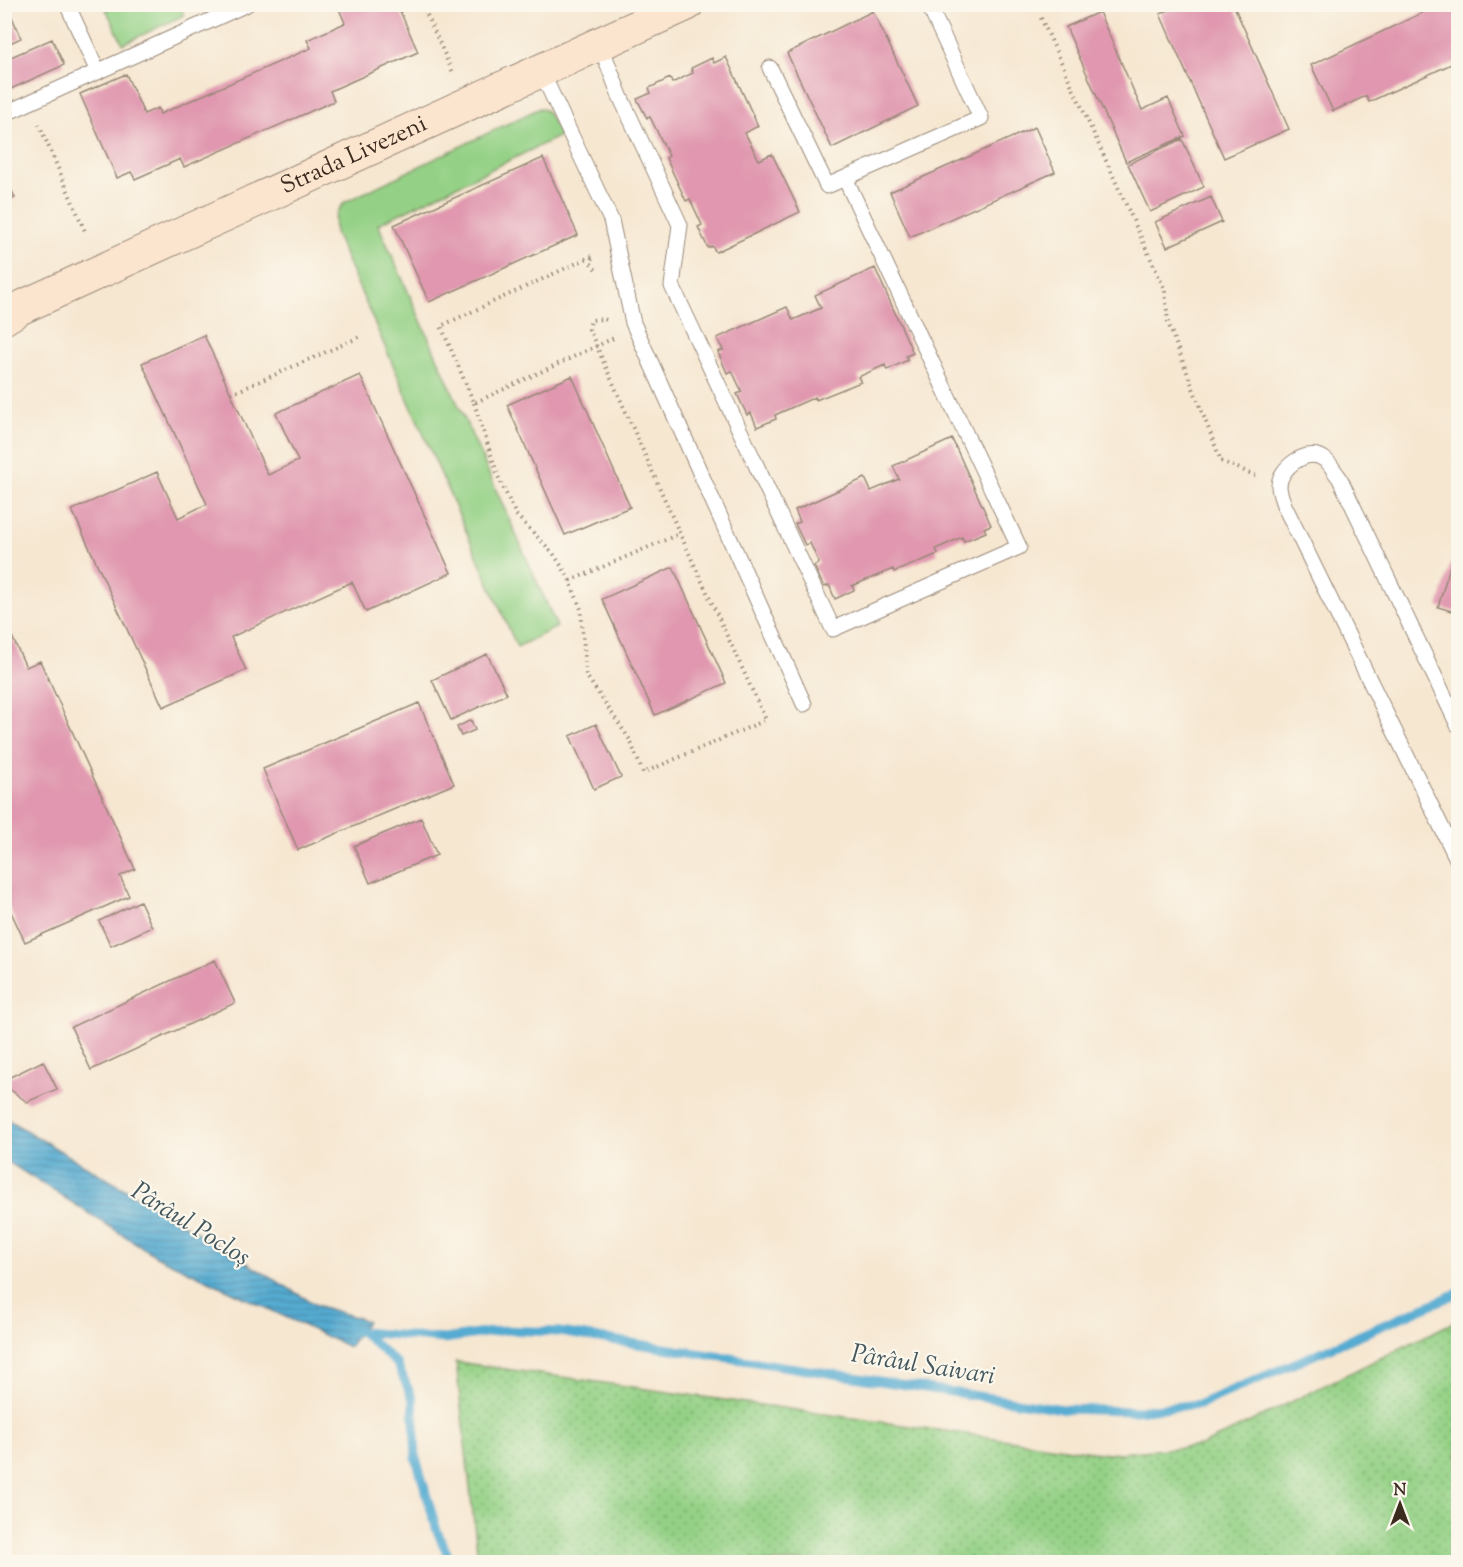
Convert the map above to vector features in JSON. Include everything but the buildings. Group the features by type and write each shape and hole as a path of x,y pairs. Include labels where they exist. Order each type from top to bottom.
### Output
{"main road":[{"name":"Strada Livezeni","path":"10,313 687,4"}],"lane":[{"path":"67,4 98,72"},
{"path":"4,114 247,4"},
{"path":"770,68 828,186 981,118 930,8 932,4"},
{"path":"600,44 620,96 680,225 672,286 833,629 1019,547 845,178"},
{"path":"541,71 611,220 633,323 804,704"},
{"path":"1458,725 1339,477 1324,458 1312,455 1296,460 1284,474 1279,486 1284,505 1458,861"}],"path":[{"path":"422,4 456,78"},
{"path":"1041,18 1165,290 1168,323 1221,461 1279,486"},
{"path":"30,103 85,231"},
{"path":"592,256 441,326 474,403 498,476 516,515 553,553 570,581 581,609 586,675 630,740 643,773 766,720 589,329 591,320 604,319 614,324"},
{"path":"474,403 617,336 616,330"},
{"path":"231,394 362,336"},
{"path":"570,581 680,534"}],"green space":[{"path":"104,5 179,5 184,15 123,44"},
{"path":"540,108 547,111 560,136 378,224 557,627 517,647 335,233 334,224 337,213 345,202"},
{"path":"1458,1320 1458,1562 483,1562 477,1551 456,1362 1107,1454 1201,1446"}],"water":[{"path":"5,1118 316,1305 367,1321 349,1347 158,1257 5,1160"}],"waterway":[{"name":"Pârâul Saivari","path":"348,1327 362,1332 444,1339 505,1330 559,1332 1063,1409 1135,1411 1200,1404 1458,1293"},
{"path":"362,1332 397,1364 413,1399 416,1458 437,1531 451,1562"}],"water label":[{"name":"Pârâul Pocloș","path":"190,1225"}]}
